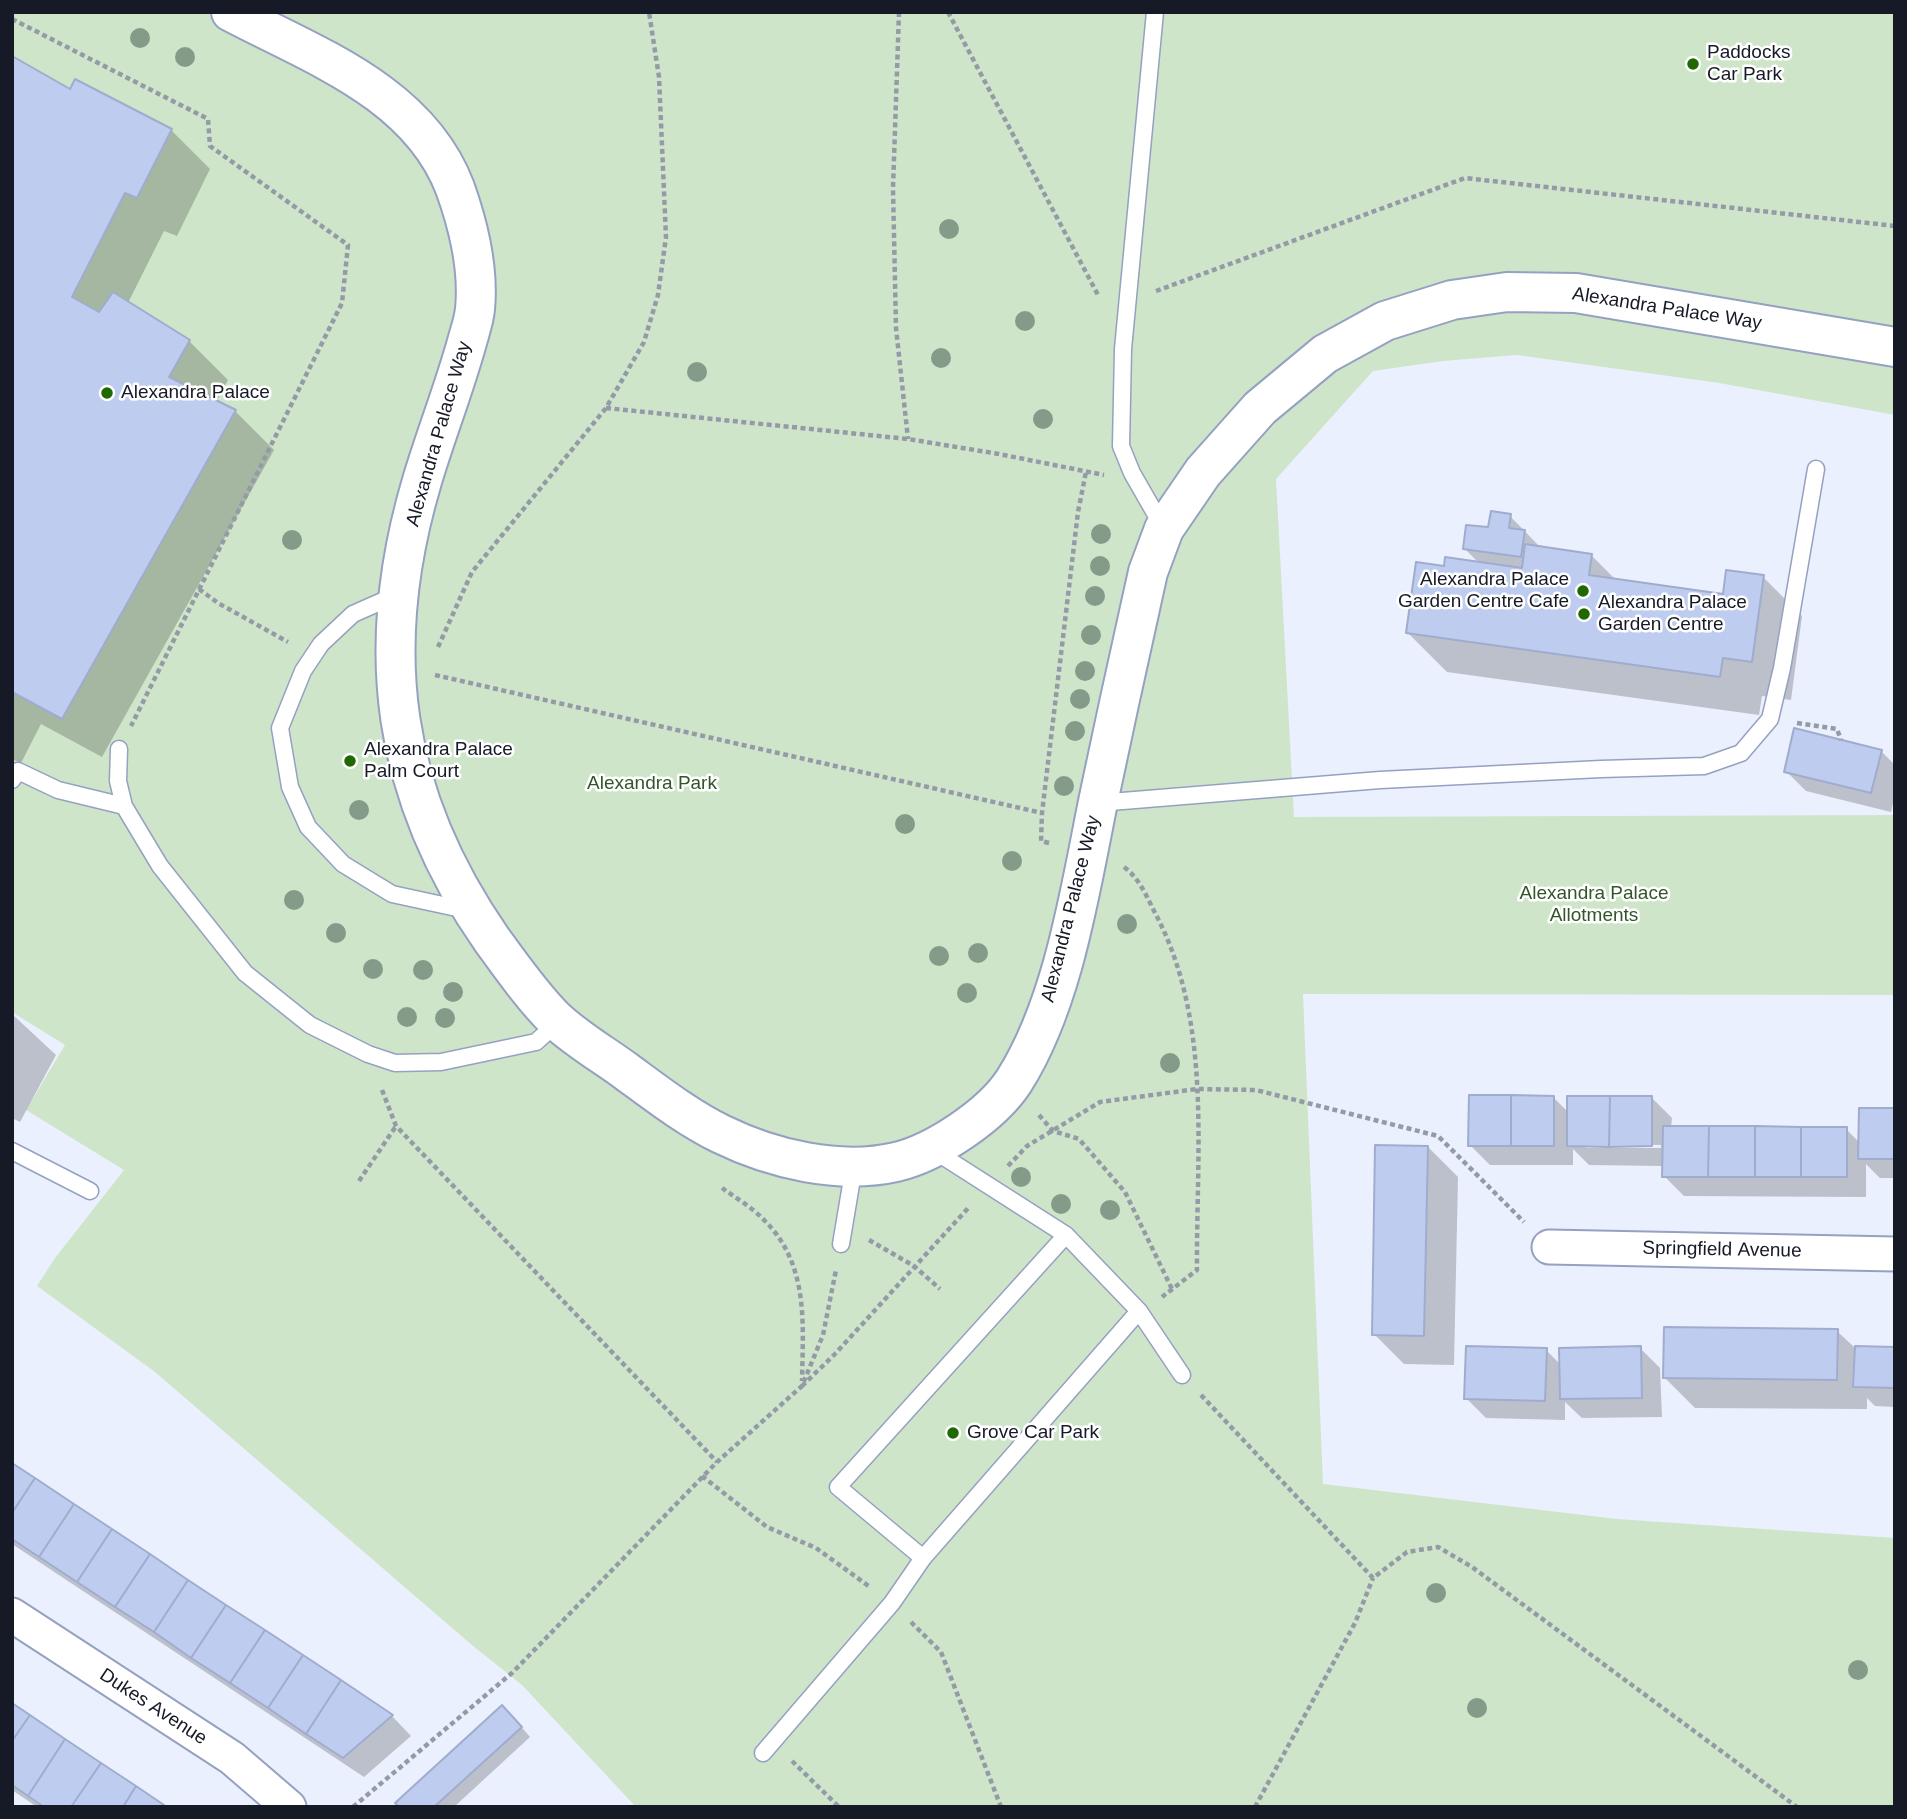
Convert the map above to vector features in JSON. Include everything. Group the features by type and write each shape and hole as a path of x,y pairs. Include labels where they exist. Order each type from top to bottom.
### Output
{"street":[{"name":"Alexandra Palace Way","path":"232,12 387,97 421,130 453,183 474,250 475,311 459,373 421,483 396,595 395,663 402,735 419,803 447,867 472,911 515,973 558,1022 652,1090 715,1131 749,1147 808,1162 854,1166 895,1162 933,1150 974,1121 1012,1084 1037,1036 1059,974 1088,856 1148,572 1164,529 1203,472 1260,408 1325,354 1385,321 1452,300 1507,292 1576,293 1895,347"},
{"name":"Springfield Avenue","path":"1549,1247 1895,1254"},
{"name":"Dukes Avenue","path":"12,1615 232,1758 289,1807"}],"lane":[{"path":"1155,12 1123,349 1121,446 1132,473 1164,529"},
{"path":"1098,803 1380,780 1704,766 1741,752 1770,719 1782,668 1816,469"},
{"path":"396,595 353,614 321,644 303,671 280,728 290,787 308,827 343,864 392,894 472,911"},
{"path":"119,749 118,781 124,806 160,866 245,973 310,1025 368,1054 395,1063 441,1062 536,1042 558,1022"},
{"path":"14,773 58,790 124,806"},
{"path":"933,1150 1066,1235 1139,1311 1182,1375"},
{"path":"12,1151 90,1191"},
{"path":"841,1244 854,1166"},
{"path":"923,1558 838,1487 1066,1235"},
{"path":"768,1747 892,1603 923,1558 1139,1311"}],"path":[{"path":"437,648 472,572 606,408 644,342 658,295 666,237 659,77 649,12"},
{"path":"899,12 893,188 896,314 908,439"},
{"path":"948,12 1101,303"},
{"path":"12,19 208,119 210,146 348,245 342,303 119,749"},
{"path":"1129,301 1465,178 1895,226"},
{"path":"606,408 908,439 1105,476"},
{"path":"1041,841 1042,813 1078,512 1086,472"},
{"path":"199,589 272,634"},
{"path":"395,663 426,673 1042,813"},
{"path":"1770,719 1837,729 1841,740"},
{"path":"1117,863 1138,881 1164,929 1178,968 1195,1041 1197,1269 1157,1300"},
{"path":"368,1054 396,1126 717,1462"},
{"path":"353,1807 512,1673 717,1462 835,1354 1027,1146 1100,1102 1197,1089 1256,1090 1438,1136 1549,1247"},
{"path":"359,1181 396,1126"},
{"path":"1053,1131 1079,1139 1125,1192 1172,1289"},
{"path":"722,1188 765,1220 785,1245 800,1283 803,1326 802,1386"},
{"path":"866,1238 914,1266 940,1289"},
{"path":"802,1386 823,1335 841,1244"},
{"path":"1182,1375 1373,1578"},
{"path":"1255,1807 1355,1623 1373,1578 1407,1552 1438,1547 1472,1567 1797,1807"},
{"path":"768,1747 839,1807"}],"green space":[{"name":"Alexandra Park","path":"12,12 1895,12 1895,415 1719,383 1517,355 1443,361 1373,371 1276,479 1294,817 1895,815 1895,995 1303,994 1323,1484 1617,1519 1895,1538 1895,1807 636,1807 522,1685 473,1646 155,1372 37,1286 55,1258 124,1170 26,1110 65,1045 12,1012"}],"building":[{"name":"Alexandra Palace","path":"12,56 70,89 75,79 172,129 137,198 125,193 72,297 99,312 113,292 190,340 169,377 236,410 62,719 12,692"},
{"path":"1491,511 1511,514 1509,528 1525,530 1521,557 1463,549 1466,525 1488,527"},
{"name":"Alexandra Palace Garden Centre","path":"1525,544 1592,554 1589,575 1723,594 1726,570 1764,575 1752,662 1723,658 1720,677 1406,633 1416,562 1444,566 1445,557 1522,568"},
{"path":"1794,728 1882,750 1871,793 1784,772"},
{"path":"1469,1095 1511,1095 1511,1146 1468,1146"},
{"path":"1511,1095 1554,1096 1554,1146 1511,1146"},
{"path":"1567,1096 1610,1096 1609,1147 1567,1146"},
{"path":"1610,1096 1652,1096 1652,1146 1609,1147"},
{"path":"1859,1108 1895,1108 1895,1159 1858,1159"},
{"path":"1663,1126 1709,1126 1708,1177 1662,1177"},
{"path":"1709,1126 1755,1126 1755,1177 1708,1177"},
{"path":"1755,1126 1801,1127 1801,1177 1755,1177"},
{"path":"1801,1127 1847,1127 1847,1177 1801,1177"},
{"path":"1375,1145 1428,1146 1424,1336 1372,1335"},
{"path":"1664,1327 1838,1329 1837,1380 1663,1378"},
{"path":"1466,1346 1547,1348 1545,1401 1464,1399"},
{"path":"1641,1346 1642,1398 1560,1399 1559,1348"},
{"path":"1855,1346 1895,1347 1895,1388 1853,1387"},
{"path":"12,1463 35,1478 12,1513"},
{"path":"35,1478 74,1504 39,1557 12,1539 12,1513"},
{"path":"74,1504 112,1529 77,1582 39,1557"},
{"path":"112,1529 150,1554 115,1607 77,1582"},
{"path":"150,1554 188,1580 154,1632 115,1607"},
{"path":"188,1580 226,1605 191,1658 154,1632"},
{"path":"226,1605 265,1630 230,1683 191,1658"},
{"path":"265,1630 303,1655 268,1708 230,1683"},
{"path":"303,1655 341,1680 306,1734 268,1708"},
{"path":"341,1680 393,1715 343,1758 306,1734"},
{"path":"12,1703 30,1715 12,1741"},
{"path":"502,1705 522,1727 434,1807 399,1807 395,1803"},
{"path":"30,1715 65,1739 28,1796 12,1785 12,1741"},
{"path":"65,1739 101,1763 71,1807 44,1807 28,1796"},
{"path":"101,1763 136,1786 123,1807 71,1807"},
{"path":"136,1786 167,1807 123,1807"}],"place":[{"name":"Paddocks Car Park","path":"1693,64"},
{"name":"Alexandra Palace","path":"107,393"},
{"name":"Alexandra Palace Garden Centre Cafe","path":"1583,591"},
{"name":"Alexandra Palace Garden Centre","path":"1584,614"},
{"name":"Alexandra Palace Palm Court","path":"350,761"},
{"name":"Grove Car Park","path":"953,1433"}],"park label":[{"name":"Alexandra Palace Allotments","path":"1594,905"}]}
